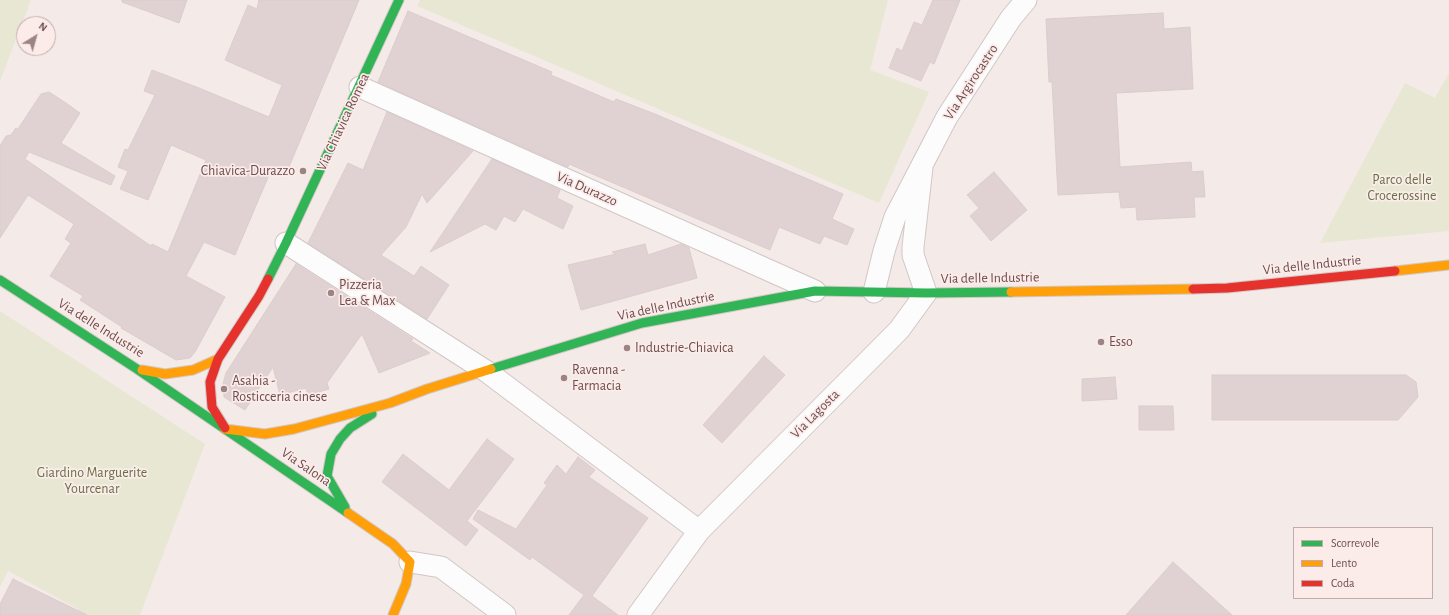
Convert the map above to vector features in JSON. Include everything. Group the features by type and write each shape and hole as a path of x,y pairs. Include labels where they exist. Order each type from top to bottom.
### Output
{"street":[{"name":"Via Chiavica Romea","path":"218,359 259,296 286,243 360,87 399,0"},
{"name":"Via Argirocastro","path":"874,292 884,251 896,217 947,117 1011,18 1026,0"},
{"name":"Via Durazzo","path":"360,87 815,291"},
{"name":"Via Argirocastro","path":"922,167 913,255 926,293"},
{"path":"286,243 486,371 699,530"},
{"name":"Via delle Industrie","path":"225,429 265,434 294,429 390,403 427,389 642,323 815,291 926,293 1227,288 1449,265"},
{"name":"Via delle Industrie","path":"0,280 137,369 165,374 193,370 218,359"},
{"name":"Via Lagosta","path":"638,615 699,530 899,330 926,293"},
{"path":"218,359 210,382 212,407 225,429"},
{"name":"Via Salona","path":"137,369 393,544 410,562"},
{"path":"349,514 327,476 331,454 340,439 350,428 390,403"},
{"path":"392,615 406,584 410,562 441,566 505,615"}],"green space":[{"path":"0,0 31,0 25,16 16,16 16,39 0,81"},
{"path":"420,0 888,0 870,70 929,92 879,203 417,6"},
{"name":"Parco delle Crocerossine","path":"1449,73 1449,231 1320,243 1405,83 1435,98"},
{"name":"Giardino Marguerite Yourcenar","path":"0,311 205,444 140,615 76,615 78,609 8,571 0,587"}],"building":[{"path":"122,0 187,0 179,23 122,2"},
{"path":"259,0 359,0 286,174 272,168 235,255 204,242 186,276 225,297 195,352 190,358 176,360 121,328 122,327 80,300 83,296 50,276 71,243 65,239 74,224 28,195 0,238 0,146 6,136 11,135 16,128 18,129 41,94 49,92 80,113 61,143 115,176 111,185 29,152 25,159 151,246 152,244 168,252 206,160 171,145 148,200 120,189 128,171 118,167 125,149 128,150 155,95 144,91 152,70 269,117 282,85 225,60 248,5 257,9"},
{"path":"933,0 960,0 934,64 930,62 921,81 889,68 897,48 902,51 914,22 922,25"},
{"path":"408,11 552,72 551,75 614,102 616,99 655,114 843,194 832,219 854,229 847,245 824,236 820,244 779,227 770,250 569,164 568,167 378,82"},
{"path":"1163,13 1164,29 1190,27 1193,89 1116,93 1120,167 1191,162 1192,172 1203,171 1205,197 1194,197 1195,217 1137,220 1136,207 1121,208 1119,192 1058,195 1052,82 1049,82 1046,19"},
{"path":"387,112 473,151 427,203 422,194 406,227 381,255 414,276 421,266 449,285 427,319 308,243 348,163 363,170"},
{"path":"492,159 560,190 557,198 573,206 563,229 523,209 515,222 504,216 496,230 485,224 430,252"},
{"path":"994,172 1027,210 991,241 970,216 979,208 967,195"},
{"path":"645,244 648,255 681,244 689,248 697,278 581,310 568,265 616,254 612,252"},
{"path":"296,264 413,339 411,341 430,353 379,373 362,334 327,383 329,389 308,395 306,388 280,395 273,367 245,410 224,397 223,384 226,373"},
{"path":"764,356 785,375 722,443 703,425"},
{"path":"1212,375 1406,375 1416,382 1418,397 1398,420 1212,420"},
{"path":"1115,377 1117,399 1082,401 1082,379"},
{"path":"1139,406 1173,406 1174,430 1139,430"},
{"path":"487,439 514,459 467,521 478,530 466,546 382,482 403,454 449,490"},
{"path":"578,457 595,470 589,477 648,518 592,596 618,615 569,615 584,595 532,557 530,560 473,519 478,510 516,529 547,485 544,483 557,465 566,474"},
{"path":"1173,562 1232,615 1126,615"},
{"path":"13,579 87,615 0,615 0,604"}],"traffic: fast":[{"path":"268,279 399,0"},
{"path":"0,280 137,369 348,513"},
{"path":"491,369 642,323 815,291 926,293 1011,292"},
{"path":"345,507 327,476 331,454 340,439 350,428 372,414"}],"traffic: slow":[{"path":"1395,271 1449,265"},
{"path":"1011,292 1193,289"},
{"path":"142,370 165,374 193,370 218,359"},
{"path":"225,429 265,434 294,429 390,403 427,389 491,369"},
{"path":"348,513 393,544 410,562 406,584 393,615"}],"traffic: jam":[{"path":"1193,289 1227,288 1395,271"},
{"path":"225,428 212,407 210,382 218,359 259,296 268,279"}],"place":[{"name":"Chiavica-Durazzo","path":"303,171"},
{"name":"Pizzeria Lea & Max","path":"331,293"},
{"name":"Esso","path":"1101,342"},
{"name":"Industrie-Chiavica","path":"627,348"},
{"name":"Ravenna - Farmacia","path":"564,378"},
{"name":"Asahia - Rosticceria cinese","path":"224,389"}]}
